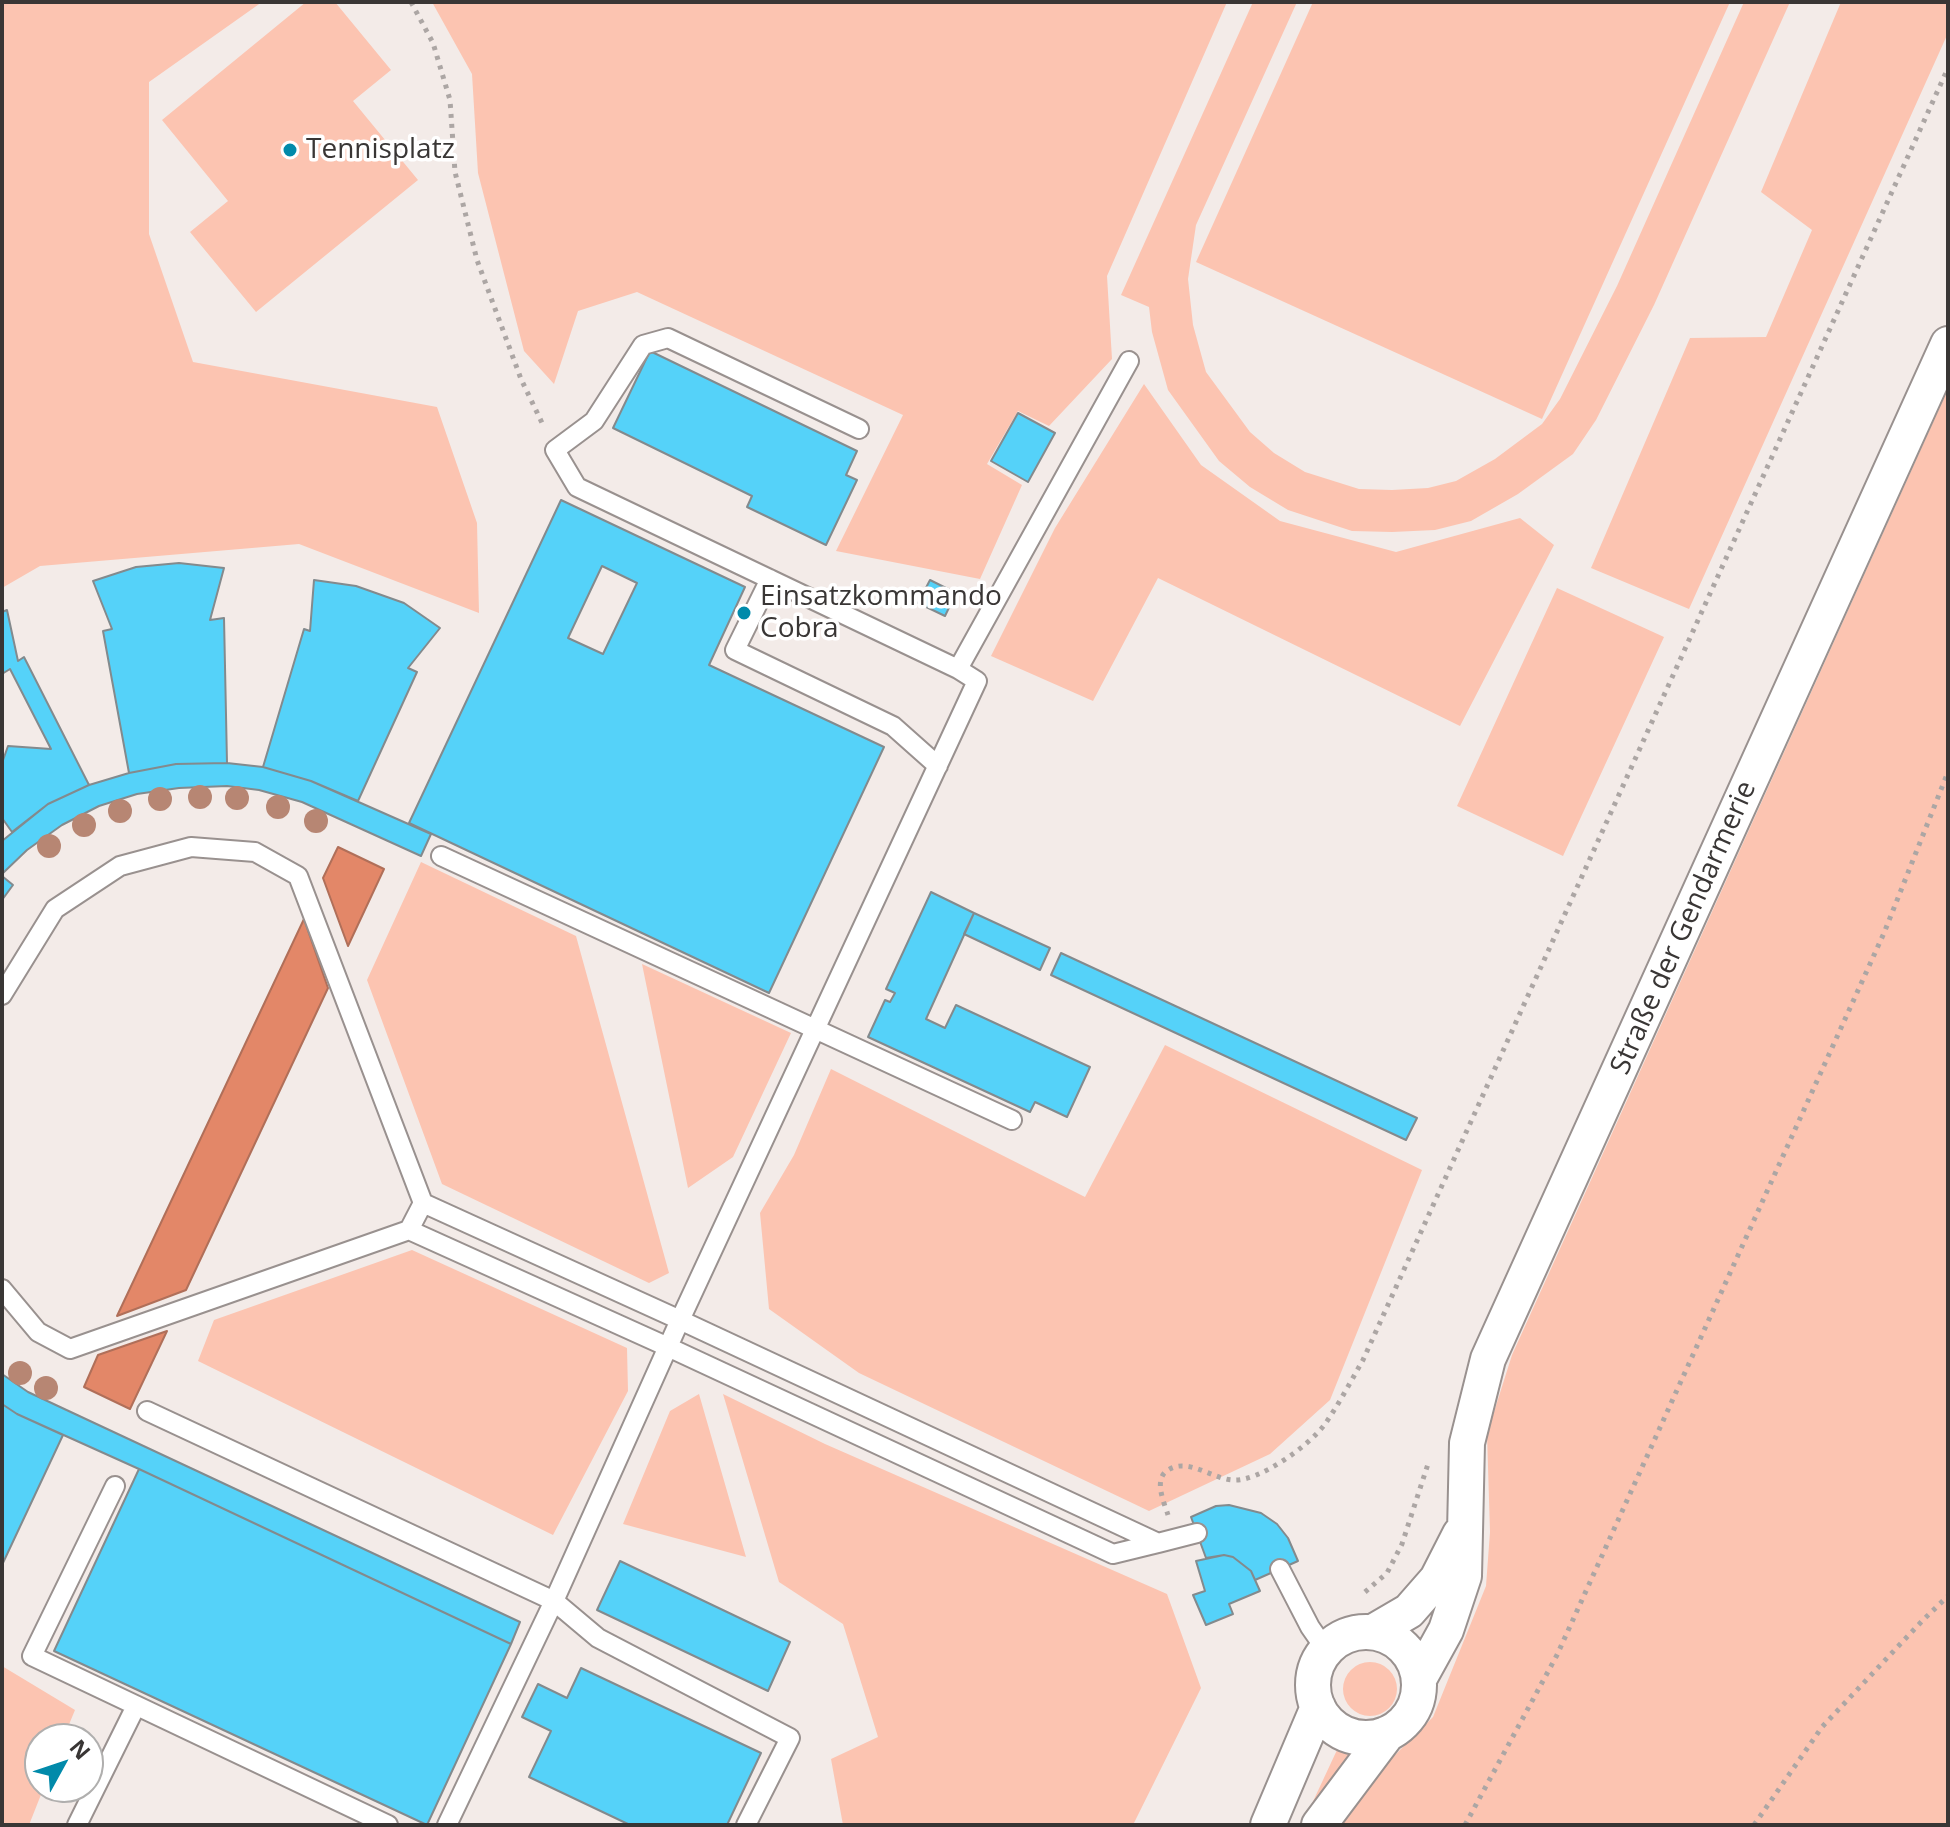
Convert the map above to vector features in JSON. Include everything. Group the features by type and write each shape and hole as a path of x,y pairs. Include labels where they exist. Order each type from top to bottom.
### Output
{"street":[{"name":"Straße der Gendarmerie","path":"1419,1679 1446,1630 1464,1576 1467,1443 1488,1359 1948,344"},
{"name":"Straße der Gendarmerie","path":"1373,1632 1409,1611 1437,1579 1465,1523"},
{"path":"1358,1631 1373,1632 1406,1648 1417,1669 1418,1698 1404,1722 1388,1733 1362,1738 1337,1730 1327,1721 1313,1694 1313,1679 1317,1664 1334,1642 1358,1631"},
{"path":"1268,1825 1318,1707"},
{"path":"1319,1825 1388,1733"}],"lane":[{"path":"447,1825 554,1601 680,1320 977,681 958,669 577,487 555,450 594,421 643,345 668,338 859,429"},
{"path":"958,669 1129,361"},
{"path":"770,579 735,650 893,726 938,766"},
{"path":"2,995 55,909 120,866 191,847 255,852 298,876 423,1203 1158,1543"},
{"path":"441,856 1012,1120"},
{"path":"2,1289 38,1332 70,1349 409,1230 423,1203"},
{"path":"409,1230 1113,1554 1197,1533"},
{"path":"147,1411 554,1601 598,1638 790,1738 746,1825"},
{"path":"115,1486 32,1656 388,1825"},
{"path":"1280,1569 1310,1627 1326,1650"},
{"path":"77,1825 136,1706"}],"path":[{"path":"411,2 433,43 450,100 455,172 477,260 521,379 555,450"},
{"path":"1177,1538 1159,1483 1163,1474 1170,1468 1180,1466 1234,1480 1265,1472 1298,1450 1324,1426 1363,1360 1948,68"},
{"path":"1465,1825 1557,1655 1884,933 1948,772"},
{"path":"1362,1595 1387,1573 1402,1544 1431,1457"},
{"path":"1754,1825 1822,1727 1948,1596"}],"shaded area":[{"path":"2,2 262,2 149,82 149,234 193,362 437,407 477,523 479,613 299,544 40,566 2,588"},
{"name":"Tennisplatz","path":"306,2 335,2 391,70 353,101 418,180 256,312 190,232 228,201 162,120"},
{"path":"432,2 1227,2 1107,276 1112,359 1049,426 1018,411 987,464 1022,485 980,579 836,551 903,415 637,292 578,311 554,384 524,351 478,173 472,74"},
{"path":"1253,2 1297,2 1196,225 1188,279 1193,325 1206,372 1250,432 1274,453 1305,472 1359,489 1392,490 1428,488 1456,481 1495,459 1542,424 1560,399 1617,286 1744,2 1790,2 1654,305 1596,420 1573,454 1518,494 1471,521 1435,530 1352,531 1288,510 1250,487 1219,461 1168,390 1152,332 1149,307 1121,295"},
{"path":"1313,2 1730,2 1542,419 1196,262"},
{"path":"1841,2 1948,2 1948,33 1689,609 1591,568 1690,338 1766,337 1812,230 1761,192"},
{"path":"1144,384 1201,465 1280,521 1396,552 1520,518 1554,545 1460,726 1158,578 1093,701 991,656 1055,528"},
{"path":"1948,389 1948,1825 1341,1825 1386,1764 1433,1717 1486,1586 1490,1532 1487,1434 1512,1355"},
{"path":"1557,588 1664,637 1563,856 1457,806"},
{"path":"338,847 384,869 348,946 323,878"},
{"path":"421,862 576,936 669,1273 649,1283 442,1184 367,980"},
{"path":"304,919 328,988 186,1290 117,1316"},
{"path":"642,964 791,1033 733,1157 688,1188"},
{"path":"1165,1045 1422,1170 1330,1400 1270,1454 1149,1511 859,1373 769,1309 760,1213 794,1155 831,1069 1085,1197"},
{"path":"412,1250 627,1348 628,1391 553,1535 198,1361 214,1320"},
{"path":"167,1331 130,1409 84,1387 98,1355"},
{"path":"699,1394 746,1557 623,1524 670,1411"},
{"path":"723,1394 825,1444 1167,1594 1201,1688 1133,1825 843,1825 831,1759 878,1737 843,1624 779,1582"},
{"path":"1370,1662 1381,1664 1389,1670 1395,1678 1395,1700 1389,1708 1381,1714 1370,1716 1359,1714 1351,1708 1345,1700 1343,1689 1345,1678 1351,1670 1359,1664"},
{"path":"2,1666 75,1710 70,1723 24,1723 24,1803 38,1803 29,1825 2,1825"},
{"path":"1337,1750 1350,1752 1354,1757 1308,1825 1302,1825"}],"building":[{"path":"650,351 857,451 846,475 857,480 826,545 747,507 752,496 613,428"},
{"path":"1018,413 1055,433 1028,482 991,461"},
{"path":"561,500 745,587 709,665 884,747 769,993 409,823","holes":["602,566 637,583 603,654 568,638"]},
{"path":"179,563 224,568 210,620 224,618 227,763 176,764 129,773 103,631 112,629 93,581 136,567"},
{"path":"314,580 356,586 404,603 440,628 408,668 417,672 358,801 311,781 263,767 304,629 310,631"},
{"path":"930,580 956,593 945,616 918,603"},
{"path":"7,610 18,661 24,657 89,785 48,804 12,832 2,818 2,763 8,746 51,749 10,669 2,674 2,612"},
{"path":"227,763 263,767 311,781 431,834 421,856 302,802 259,790 227,786 179,788 137,794 99,806 62,825 27,850 2,874 2,841 48,804 89,785 129,773 176,764"},
{"path":"2,876 13,885 2,900"},
{"path":"931,892 974,913 926,1019 945,1028 956,1005 1090,1067 1067,1117 1035,1102 1030,1112 868,1037 885,1000 890,1002 895,993 886,989"},
{"path":"974,913 1050,948 1040,970 964,934"},
{"path":"1061,953 1417,1118 1406,1140 1051,975"},
{"path":"2,1374 28,1392 520,1622 511,1644 17,1414 2,1404"},
{"path":"2,1404 63,1435 2,1565"},
{"path":"139,1469 511,1644 427,1825 54,1651"},
{"path":"1229,1505 1261,1513 1277,1524 1288,1538 1298,1561 1255,1580 1251,1571 1233,1557 1206,1558 1191,1517 1216,1506"},
{"path":"1224,1555 1233,1557 1251,1571 1260,1591 1229,1604 1233,1614 1206,1625 1193,1595 1205,1591 1196,1561"},
{"path":"620,1561 790,1642 768,1691 597,1610"},
{"path":"581,1668 761,1753 727,1825 630,1825 529,1777 551,1731 522,1717 538,1684 567,1698"}],"place":[{"name":"Tennisplatz","path":"290,150"},
{"name":"Einsatzkommando Cobra","path":"744,613"}]}
